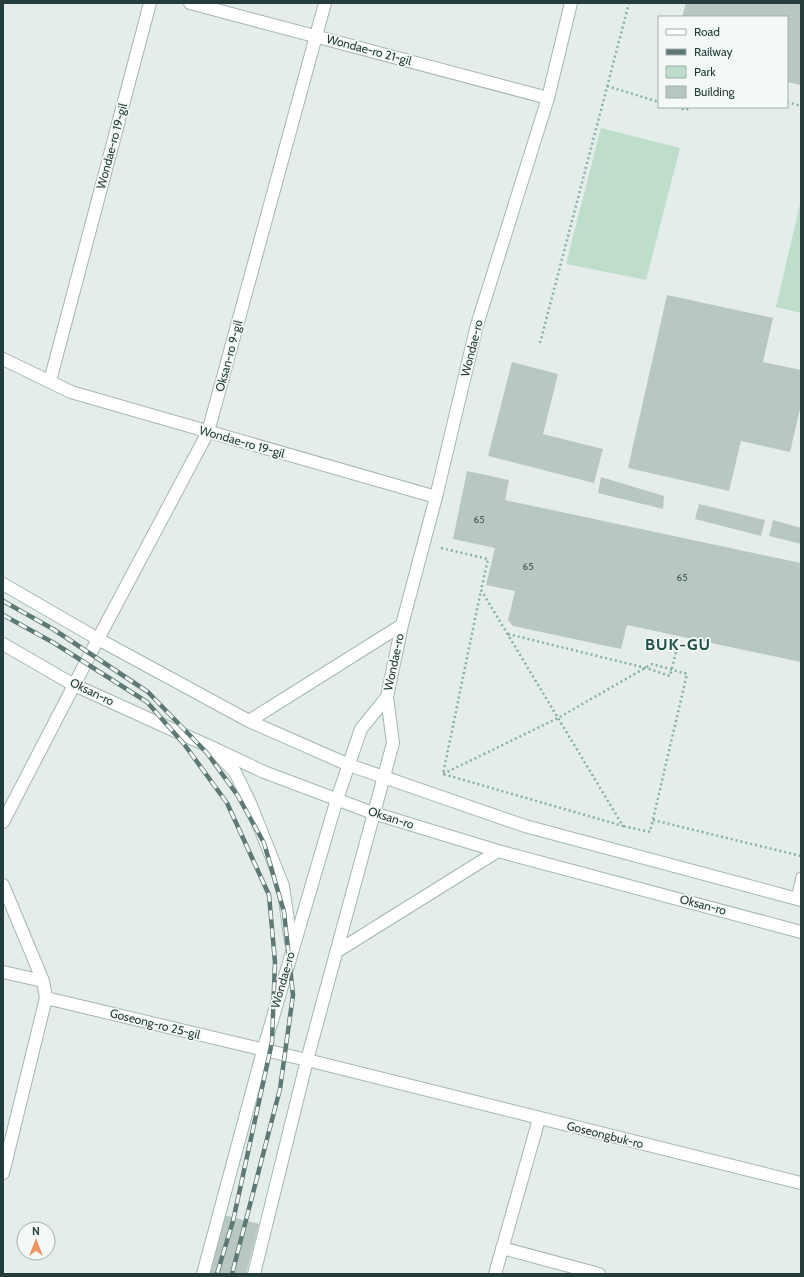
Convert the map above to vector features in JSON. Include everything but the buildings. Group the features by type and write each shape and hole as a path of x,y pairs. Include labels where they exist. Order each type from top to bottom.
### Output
{"main road":[{"name":"Wondae-ro 19-gil","path":"50,382 150,3"},
{"name":"Wondae-ro 21-gil","path":"190,3 548,98"},
{"name":"Oksan-ro 9-gil","path":"74,684 208,432 325,3"},
{"name":"Wondae-ro","path":"254,1274 307,1060 393,743 387,696 402,624 436,497 477,325 548,98 572,3"},
{"name":"Wondae-ro 19-gil","path":"3,359 71,392 436,497"},
{"path":"3,584 98,639 249,721 349,765 525,826 798,900"},
{"path":"249,721 402,624"},
{"name":"Oksan-ro","path":"3,644 74,684 264,772 373,813 498,851 801,932"},
{"path":"3,822 74,684"},
{"name":"Wondae-ro","path":"203,1274 263,1051 337,799 361,729 387,696"},
{"path":"213,748 235,772 250,803 283,886 292,949"},
{"path":"336,952 498,851"},
{"path":"3,885 43,981 46,998 3,1172"},
{"path":"3,972 43,981"},
{"name":"Goseong-ro 25-gil","path":"46,998 263,1051 307,1060"},
{"name":"Goseongbuk-ro","path":"307,1060 801,1183"},
{"path":"495,1274 539,1119"},
{"path":"502,1248 599,1274"}],"lane":[{"path":"798,900 801,877"}],"path":[{"path":"540,343 606,86 629,3"},
{"path":"606,86 658,102"},
{"path":"788,102 801,106"},
{"path":"423,544 488,559 443,774"},
{"path":"481,590 623,826"},
{"path":"507,633 646,668 670,676 678,644"},
{"path":"652,664 688,674 650,832 623,826 443,774 558,718 652,664"},
{"path":"653,820 801,856"}],"green space":[{"path":"601,128 680,148 646,280 566,264"},
{"path":"801,200 801,313 776,307"}],"railway":[{"path":"3,601 53,629 148,692 207,753 238,796 264,843 284,912 293,995 280,1089 232,1274"},
{"path":"3,615 54,643 147,702 184,744 227,803 269,895 275,962 272,1042 233,1221 217,1274"}],"district":[{"name":"BUK-GU","path":"678,644"}]}
